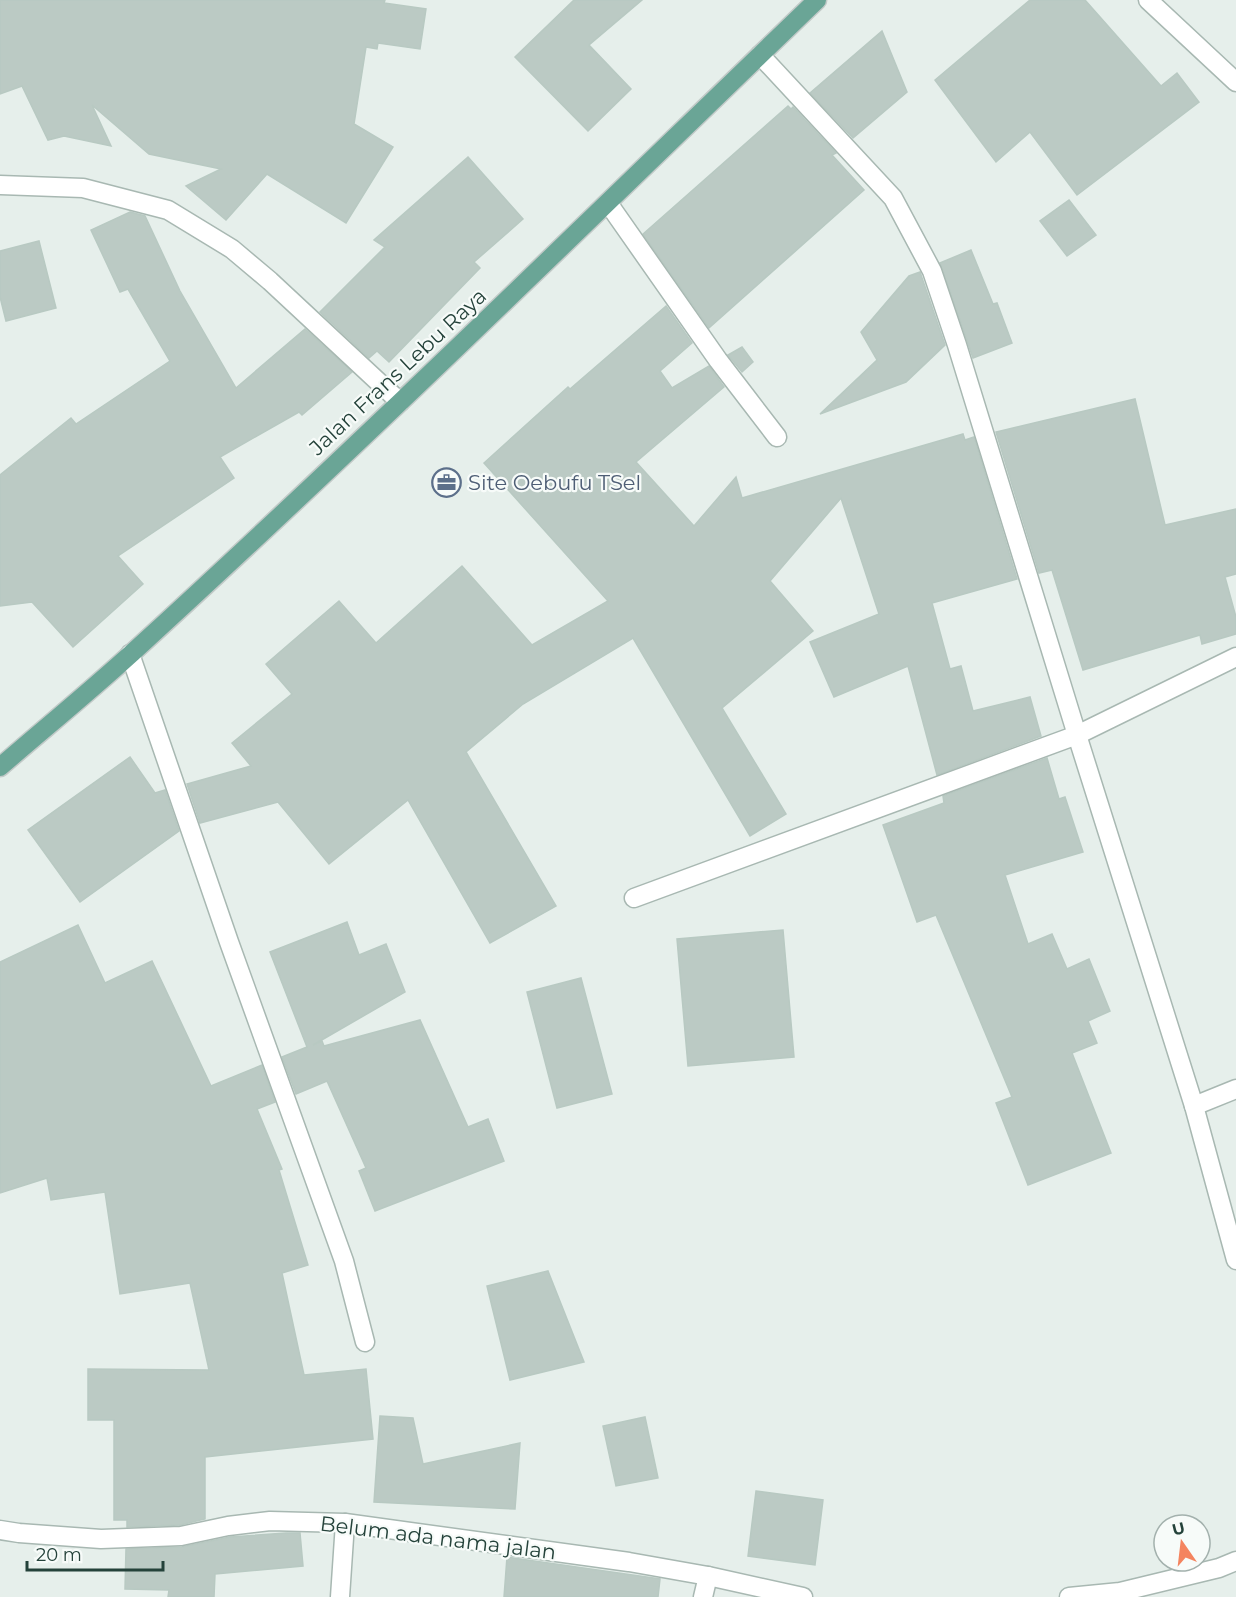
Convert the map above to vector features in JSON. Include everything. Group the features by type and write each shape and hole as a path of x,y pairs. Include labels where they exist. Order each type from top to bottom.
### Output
{"main road":[{"name":"Jalan Frans Lebu Raya","path":"0,767 130,654 400,402 817,0"}],"street":[{"path":"1148,0 1236,82"},
{"path":"760,55 893,198 932,272 957,345 1194,1106 1236,1260"},
{"path":"0,185 83,188 168,210 232,249 270,280 400,402"},
{"path":"608,203 718,360 777,437"},
{"path":"130,654 229,942 344,1261 365,1342"},
{"path":"634,898 1077,735 1236,657"},
{"path":"1194,1106 1236,1089"},
{"name":"Belum ada nama jalan","path":"0,1530 100,1539 181,1536 228,1526 270,1521 345,1523 629,1562 708,1576 803,1597"},
{"path":"340,1597 345,1523"},
{"path":"1069,1597 1120,1595 1219,1568 1236,1561"},
{"path":"704,1597 708,1576"}],"building":[{"path":"0,0 385,0 384,3 426,9 420,49 378,43 377,49 366,47 354,124 393,147 346,223 267,174 226,220 186,186 221,169 149,154 92,105 111,146 64,136 48,140 22,86 0,94"},
{"path":"574,0 642,0 589,45 631,89 588,131 515,57"},
{"path":"1030,0 1085,0 1161,86 1177,73 1199,102 1077,195 1030,132 996,162 935,80"},
{"path":"882,31 907,92 853,138 810,93"},
{"path":"788,106 791,109 793,107 836,153 832,155 864,190 709,328 643,234"},
{"path":"468,157 523,219 474,262 480,268 389,362 377,351 369,358 320,312 385,247 374,240"},
{"path":"1069,200 1096,235 1067,256 1040,221"},
{"path":"130,212 145,216 180,291 236,388 305,329 352,372 302,415 299,412 220,457 234,478 118,556 143,584 73,647 32,602 0,606 0,475 71,418 76,424 170,361 128,289 120,292 91,230"},
{"path":"39,241 56,308 6,321 0,297 0,251"},
{"path":"971,250 993,304 997,303 1012,343 973,358 940,263"},
{"path":"920,272 945,345 906,382 820,414 877,360 861,332 909,276"},
{"path":"666,306 692,343 660,371 672,388 709,366 724,387 636,462 694,526 736,477 742,498 963,434 965,440 974,437 1017,579 932,603 950,669 961,666 973,711 1030,697 1041,736 937,775 908,666 834,697 810,642 879,614 841,498 770,581 813,631 722,708 786,814 750,836 633,638 523,704 466,752 556,906 490,943 408,800 329,864 278,802 200,823 187,784 251,766 232,743 292,694 266,664 339,601 376,643 462,566 532,645 608,601 484,463 568,387 570,389"},
{"path":"742,347 753,362 742,372 728,355"},
{"path":"1135,399 1165,525 1236,509 1236,574 1225,577 1236,617 1236,634 1202,644 1200,635 1083,670 1052,570 1039,573 996,432"},
{"path":"130,757 155,793 165,790 179,831 80,902 28,830"},
{"path":"1047,758 1059,799 1065,797 1083,852 1005,875 1028,944 1052,934 1067,969 1089,959 1110,1011 1088,1021 1097,1043 1072,1053 1111,1153 1028,1185 996,1103 1012,1097 936,915 917,922 883,825 944,803 943,796"},
{"path":"347,922 359,955 386,944 405,992 313,1045 322,1041 324,1046 420,1020 468,1127 488,1119 504,1161 375,1211 359,1171 366,1168 327,1081 296,1094 282,1057 307,1047 270,952"},
{"path":"78,925 105,983 152,961 211,1086 262,1065 275,1102 257,1109 282,1169 279,1170 308,1265 282,1273 304,1375 366,1369 373,1439 205,1457 205,1519 180,1525 127,1527 127,1520 114,1520 114,1420 88,1420 88,1369 209,1370 190,1283 120,1294 105,1192 51,1200 47,1178 0,1193 0,962"},
{"path":"783,930 794,1057 688,1066 677,939"},
{"path":"581,978 612,1094 557,1108 527,992"},
{"path":"548,1271 584,1362 510,1380 487,1286"},
{"path":"380,1416 413,1418 423,1464 520,1443 515,1509 374,1502"},
{"path":"645,1417 658,1478 616,1486 603,1426"},
{"path":"756,1491 823,1500 815,1565 748,1556"},
{"path":"300,1533 303,1566 215,1574 214,1597 168,1597 169,1590 125,1589 126,1549 182,1547 230,1537"},
{"path":"507,1557 660,1579 658,1597 504,1597"}],"place":[{"name":"Site Oebufu TSel","path":"447,483"}]}
